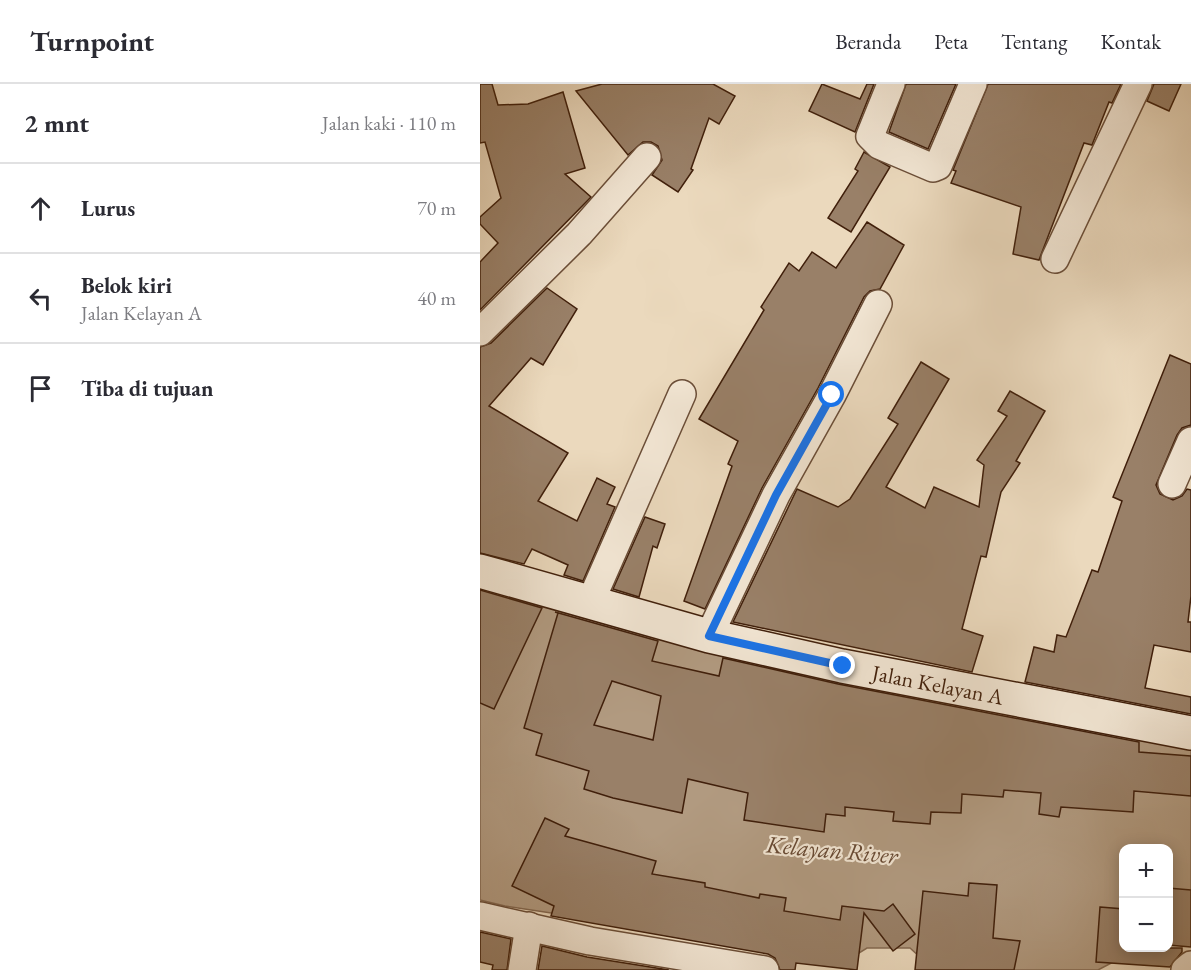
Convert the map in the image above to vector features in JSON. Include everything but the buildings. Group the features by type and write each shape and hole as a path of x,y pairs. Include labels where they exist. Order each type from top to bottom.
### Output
{"street":[{"path":"891,84 870,136 879,145 933,168 938,166 973,84"},
{"path":"1055,259 1138,84"},
{"path":"480,332 579,234 647,157"},
{"path":"709,636 776,495 832,395 878,304"},
{"path":"590,603 682,394"},
{"path":"1172,484 1191,441"},
{"name":"Jalan Kelayan A","path":"480,571 709,636 843,666 1191,733"},
{"path":"482,921 529,926 662,962 765,970"},
{"path":"522,970 529,926"},
{"path":"1185,970 1191,965"}],"water":[{"name":"Kelayan River","path":"480,588 1191,743 1191,920 1173,930 1173,844 1119,844 1119,952 1132,952 1098,970 934,970 910,948 867,948 851,958 505,906 480,900"}],"route":[{"path":"832,395 776,495 709,636 843,666"}]}
